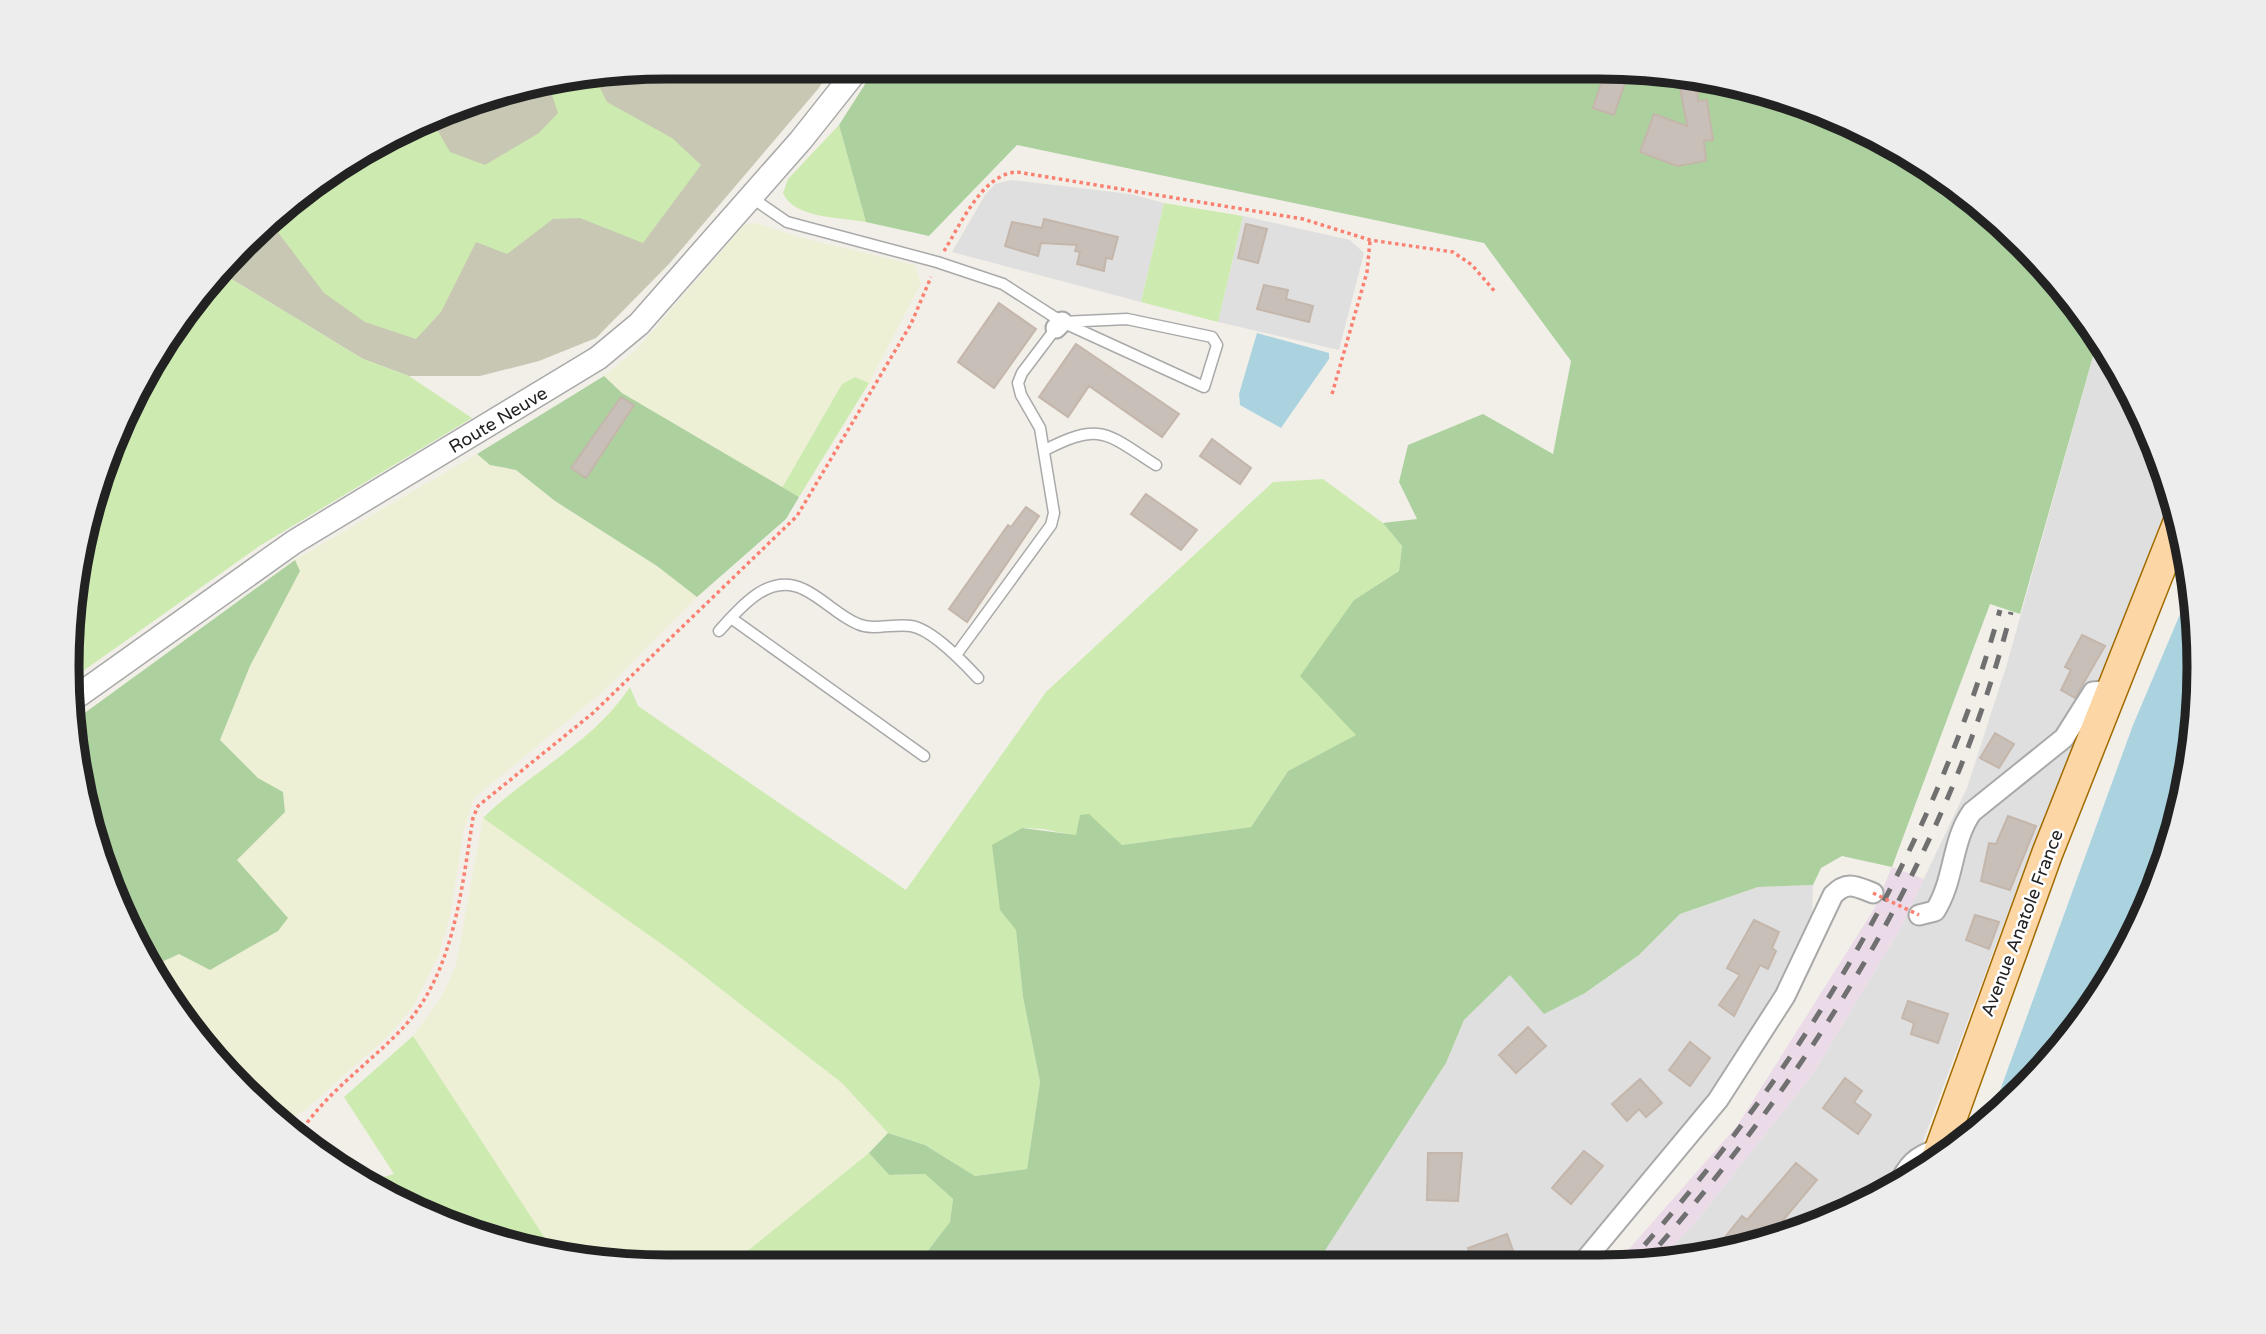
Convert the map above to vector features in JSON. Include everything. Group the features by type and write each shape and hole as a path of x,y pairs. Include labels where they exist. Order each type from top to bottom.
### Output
{"main road":[{"name":"Avenue Anatole France","path":"1941,1146 2002,974 2172,537"}],"street":[{"name":"Route Neuve","path":"80,695 294,542 598,359 639,324 751,197 849,79"},
{"path":"1919,915 1935,911 1944,897 1961,828 1972,813 2064,738 2093,692 2112,690"},
{"path":"1589,1255 1718,1100 1785,996 1833,895 1842,886 1850,884 1872,893"},
{"path":"1906,1168 1920,1154 1930,1153"}],"lane":[{"path":"751,197 786,222 937,262 1003,284 1059,325 1204,387 1217,345 1212,337 1127,319 1059,325 1022,373 1018,383 1021,395 1040,428 1054,513 1051,525 956,655"},
{"path":"1045,450 1073,436 1105,433 1156,464"},
{"path":"719,631 749,597 765,590 790,586 803,588 857,624 917,627 956,655 978,678"},
{"path":"731,618 924,756"}],"path":[{"path":"303,1129 328,1097 402,1029 437,977 455,924 473,818 478,806 593,713 797,516 911,324 937,262 988,185 1004,173 1017,172 1303,219 1370,240 1453,252 1472,265 1496,293"},
{"path":"1332,394 1367,272 1370,240"},
{"path":"1872,893 1919,915"}],"shaded area":[{"path":"825,79 669,264 596,338 539,361 480,376 409,376 363,359 227,277 279,225 340,178 407,139 442,124 478,110 552,90 629,80"},
{"path":"1011,180 1130,194 1164,203 1141,302 952,252 985,195 995,184"},
{"path":"1243,216 1350,240 1364,253 1339,350 1218,322"},
{"path":"756,223 798,237 915,265 921,283 869,383 855,377 842,384 782,488 622,393 604,376 637,349 745,224"},
{"path":"2095,351 2127,407 2156,478 2166,512 2007,915 1915,1163 1859,1195 1788,1224 1714,1244 1668,1251 1698,1219 1812,1075 1899,931 1967,788 2007,664"},
{"path":"477,454 490,465 515,470 555,501 657,566 697,597 606,689 474,798 464,829 450,916 439,954 413,1007 388,1036 305,1110 290,1118 225,1055 200,1025 159,963 179,954 237,860 285,812 283,792 258,778 220,740 250,666 299,571 295,560"},
{"path":"483,818 677,955 842,1083 888,1133 869,1153 743,1255 629,1254 548,1243 413,1036 441,998 456,965"},
{"path":"1892,867 1924,879 1899,931 1812,1075 1698,1219 1668,1251 1624,1254 1737,1126 1874,909"},
{"path":"1813,885 1812,922 1772,1002 1719,1086 1576,1255 1322,1255 1446,1063 1464,1020 1510,974 1585,993 1639,955 1680,914 1758,887"}],"green space":[{"path":"868,79 1637,80 1714,90 1788,110 1859,139 1926,178 1957,200 2015,251 2066,309 2095,351 2020,614 1990,604 1892,867 1842,856 1821,868 1813,885 1758,887 1680,914 1639,955 1585,993 1544,1014 1510,975 1464,1020 1446,1063 1322,1255 924,1255 950,1222 953,1199 925,1174 889,1175 869,1153 888,1133 925,1145 975,1176 1027,1169 1040,1082 1023,997 1016,930 1000,910 992,845 1022,828 1076,835 1080,815 1089,814 1122,845 1251,827 1288,771 1356,735 1300,676 1354,600 1399,571 1402,546 1383,523 1417,519 1399,482 1408,445 1483,414 1553,454 1571,361 1484,243 1017,145 929,236 866,222 839,125"},
{"path":"598,83 607,102 672,138 701,165 643,243 580,218 553,219 507,254 476,242 441,312 416,339 365,322 324,293 275,229 340,178 407,139 435,127 450,152 485,165 539,133 558,113 550,90"},
{"path":"839,125 866,222 808,212 789,202 783,193 788,179"},
{"path":"1164,203 1243,216 1218,322 1141,302"},
{"path":"227,277 363,359 409,376 472,418 261,545 79,674 84,590 90,552 110,478 139,407 158,373 200,309"},
{"path":"604,376 622,393 799,497 786,519 697,597 657,566 555,501 516,470 490,465 477,454"},
{"path":"855,377 869,383 799,497 782,488 842,384"},
{"path":"1323,479 1383,523 1402,546 1399,571 1354,600 1357,735 1288,771 1251,827 1122,845 1043,829 1022,828 1000,910 1016,929 1023,997 1040,1082 1027,1169 975,1176 925,1145 888,1133 842,1083 677,955 483,818 580,741 615,707 630,687 638,706 906,890 1046,692 1273,482"},
{"path":"295,560 300,571 250,666 220,740 258,778 283,792 285,812 237,860 288,918 278,931 210,970 179,954 159,963 139,927 110,856 90,782 81,716"},
{"path":"413,1036 548,1243 478,1224 407,1195 378,1179 394,1174 344,1097"},
{"path":"869,1153 889,1175 925,1174 953,1199 950,1222 924,1255 743,1255"}],"water":[{"path":"1257,333 1329,353 1329,359 1281,428 1240,405 1239,394"},
{"path":"2184,606 2187,667 2182,744 2176,782 2156,856 2127,927 2088,994 2041,1055 1996,1100 2133,725"}],"building":[{"path":"1602,79 1626,80 1614,115 1593,108"},
{"path":"1680,85 1697,87 1698,101 1707,100 1713,140 1704,141 1706,161 1677,166 1640,152 1654,114 1687,126"},
{"path":"1044,219 1118,237 1112,259 1106,258 1104,271 1077,264 1080,252 1075,251 1077,245 1041,243 1038,256 1005,246 1012,222 1042,228"},
{"path":"1246,224 1267,229 1258,263 1238,258"},
{"path":"1264,285 1288,290 1286,299 1313,306 1309,322 1257,309"},
{"path":"999,303 1036,329 994,388 958,362"},
{"path":"1076,344 1179,414 1162,437 1089,386 1068,417 1039,397"},
{"path":"621,397 634,405 586,478 571,468"},
{"path":"1212,439 1251,468 1240,484 1200,456"},
{"path":"1146,494 1197,530 1181,550 1131,514"},
{"path":"1026,507 1039,516 967,622 949,609 1008,525 1011,527"},
{"path":"2082,635 2105,646 2075,698 2061,690 2071,670 2065,667"},
{"path":"1995,733 2014,744 1999,768 1980,758"},
{"path":"2008,816 2036,826 2010,890 1981,881 1989,843 1996,844"},
{"path":"1975,915 1999,922 1989,949 1966,940"},
{"path":"1754,920 1779,932 1772,948 1776,951 1768,969 1760,965 1734,1016 1719,1005 1740,975 1727,968"},
{"path":"1908,1001 1948,1014 1938,1043 1911,1034 1914,1023 1902,1018"},
{"path":"1528,1027 1546,1046 1516,1073 1499,1055"},
{"path":"1690,1042 1710,1058 1690,1086 1669,1070"},
{"path":"1845,1078 1862,1091 1854,1102 1871,1115 1858,1134 1823,1108"},
{"path":"1640,1079 1662,1103 1646,1117 1639,1109 1627,1121 1612,1104"},
{"path":"1584,1151 1603,1166 1571,1204 1552,1188"},
{"path":"1428,1153 1462,1153 1458,1201 1427,1200"},
{"path":"1796,1163 1817,1180 1777,1227 1721,1242 1742,1216 1747,1220"},
{"path":"1507,1234 1515,1255 1471,1255 1468,1248"}],"railway":[{"path":"1636,1254 1747,1118 1801,1040 1851,960 1896,877 1937,791 1971,702 2000,610"},
{"path":"1653,1252 1703,1194 1761,1119 1815,1041 1865,961 1911,878 1950,792 1984,703 2011,612"}]}
